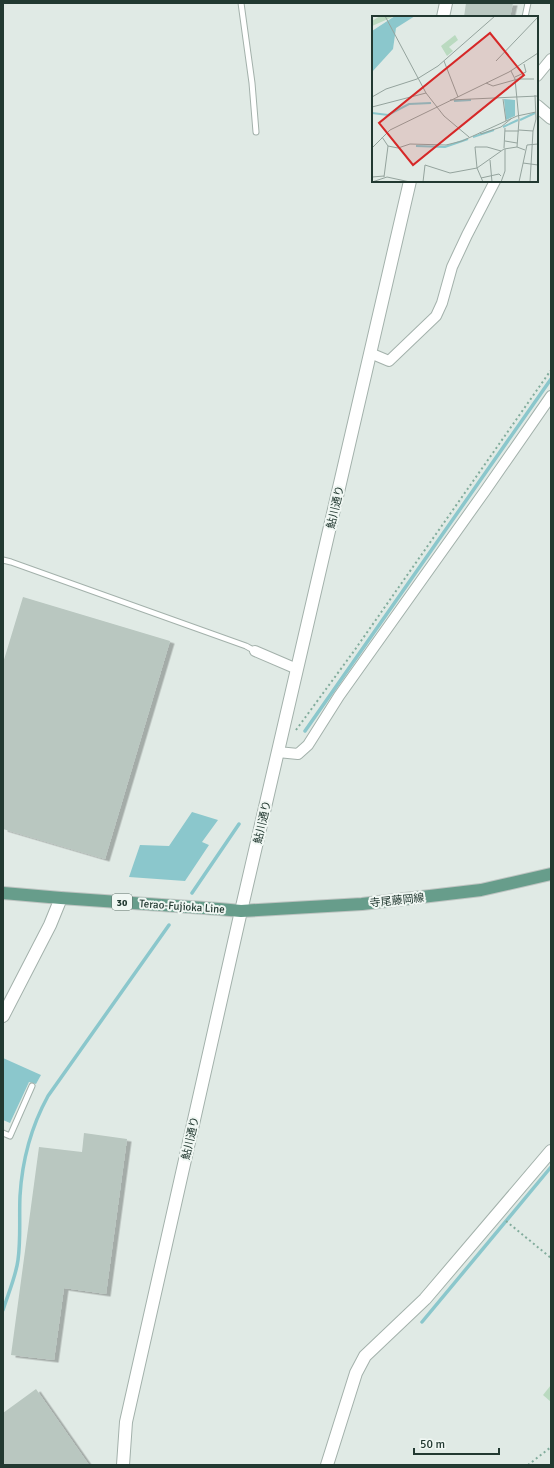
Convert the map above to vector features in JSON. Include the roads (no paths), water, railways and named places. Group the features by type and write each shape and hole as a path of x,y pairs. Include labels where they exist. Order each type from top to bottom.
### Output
{"main road":[{"name":"寺尾藤岡線","path":"241,911 362,904 481,890 551,874"},
{"name":"Terao-Fujioka Line","path":"3,893 241,911"}],"street":[{"path":"443,16 446,3"},
{"path":"538,75 551,59"},
{"path":"538,107 551,118"},
{"name":"鮎川通り","path":"123,1465 126,1422 241,911 410,182"},
{"path":"370,353 389,361 436,316 442,303 452,267 494,182"},
{"path":"278,752 298,754 308,745 339,696 551,396"},
{"path":"255,651 297,669"},
{"path":"3,1016 50,925 61,898"},
{"path":"328,1465 356,1373 366,1356 425,1299 551,1151"}],"lane":[{"path":"241,3 252,83 256,132"},
{"path":"525,16 528,3"},
{"path":"3,560 19,564 255,651"},
{"path":"3,1133 10,1136 32,1086"}],"water":[{"path":"192,812 218,820 202,842 209,845 185,881 129,877 140,845 169,846"},
{"path":"3,1058 41,1075 36,1084 29,1082 10,1123 3,1120"}],"waterway":[{"path":"305,731 551,379"},
{"path":"192,893 239,824"},
{"path":"3,1310 17,1266 19,1252 21,1183 25,1158 32,1132 42,1108 48,1096 169,925"},
{"path":"422,1322 551,1167"}]}
